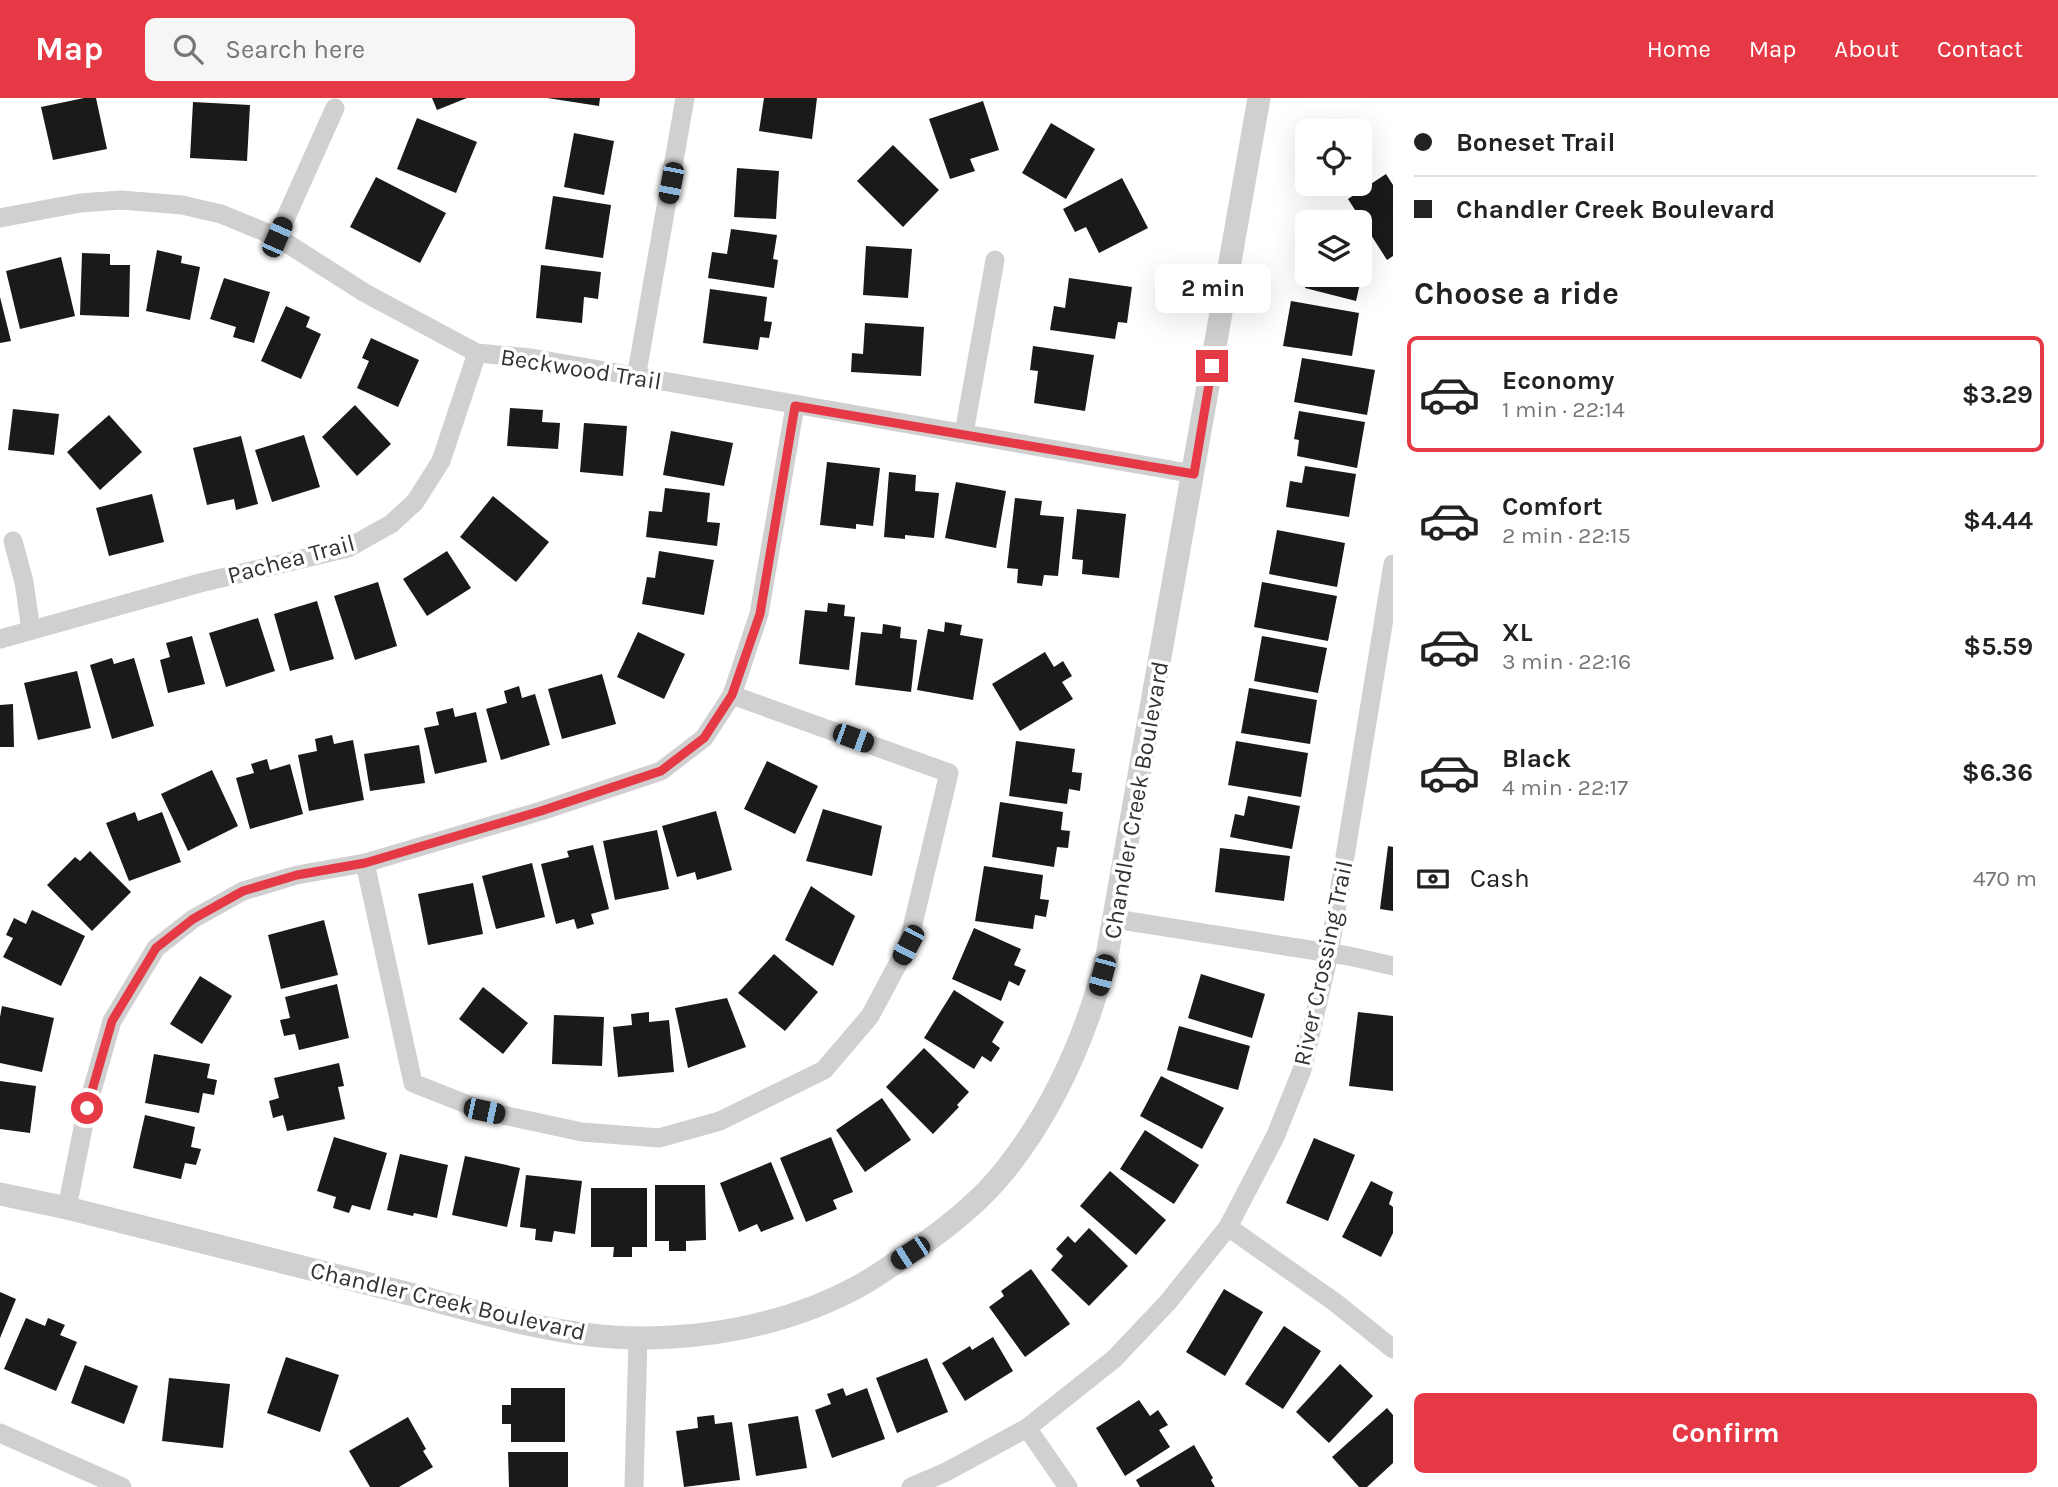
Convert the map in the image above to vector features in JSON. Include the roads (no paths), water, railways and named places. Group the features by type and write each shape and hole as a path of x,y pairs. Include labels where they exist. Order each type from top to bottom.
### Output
{"street":[{"path":"636,378 685,98"},
{"name":"Chandler Creek Boulevard","path":"0,1194 67,1208 500,1317 584,1334 638,1338 710,1333 802,1311 860,1285 928,1241 960,1216 990,1187 1028,1139 1068,1069 1097,995 1115,919 1259,98"},
{"path":"277,237 335,108"},
{"name":"Beckwood Trail","path":"0,218 80,203 141,200 182,205 221,214 277,237 365,293 477,353 531,358 1194,474"},
{"path":"964,433 995,260"},
{"name":"Pachea Trail","path":"0,639 213,580 348,548 378,533 415,502 434,475 477,353"},
{"path":"67,1208 87,1108 112,1021 156,948 193,919 243,891 297,875 365,863 541,811 661,771 704,738 732,695 760,614 795,406"},
{"path":"13,541 24,582 31,630"},
{"name":"River Crossing Trail","path":"911,1487 946,1472 1027,1428 1114,1359 1168,1302 1228,1227 1275,1137 1302,1070 1329,954 1393,564"},
{"path":"365,863 413,1083 484,1111 582,1132 659,1138 720,1121 824,1070 870,1016 908,945 949,773 732,695"},
{"path":"1115,919 1393,966"},
{"path":"1228,1227 1336,1303 1393,1349"},
{"path":"634,1487 638,1338"},
{"path":"1027,1428 1068,1487"},
{"path":"0,1433 122,1487"}]}
